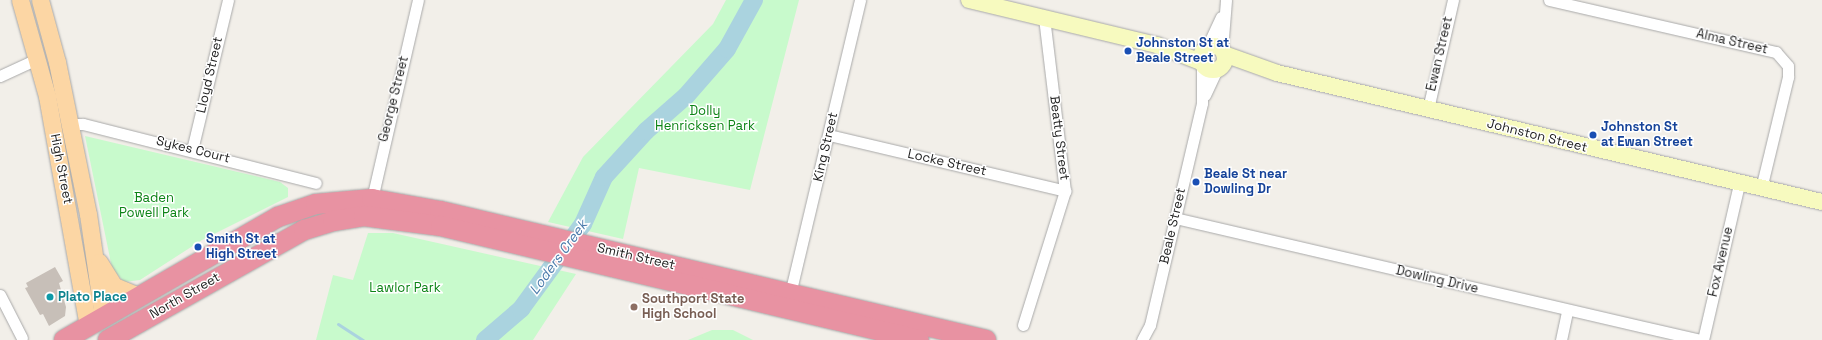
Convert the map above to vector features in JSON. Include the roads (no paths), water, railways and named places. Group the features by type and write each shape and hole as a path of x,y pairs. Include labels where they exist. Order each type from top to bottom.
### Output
{"highway":[{"name":"Smith Street","path":"285,214 332,201 372,199 413,205 541,242 919,340"},
{"name":"North Street","path":"64,340 94,328 139,296 285,214"},
{"name":"Smith Street","path":"304,230 347,218 379,216 418,221 541,242"},
{"name":"North Street","path":"108,340 304,230"},
{"name":"Smith Street","path":"588,253 790,294 986,340"},
{"name":"High Street","path":"94,328 108,340"}],"main road":[{"name":"High Street","path":"20,0 39,58 94,328"},
{"name":"High Street","path":"40,0 69,124 94,251 94,328"},
{"path":"94,251 112,284 126,293 139,296"}],"street":[{"name":"Lloyd Street","path":"192,150 228,0"},
{"name":"George Street","path":"372,199 418,0"},
{"name":"King Street","path":"790,294 860,0"},
{"name":"Johnston Street","path":"968,0 1213,57 1739,184 1822,202"},
{"name":"Ewan Street","path":"1428,109 1453,0"},
{"name":"Alma Street","path":"1549,0 1572,3 1776,52 1788,66 1788,77 1761,189"},
{"name":"Beale Street","path":"1150,325 1226,2"},
{"name":"Beatty Street","path":"1023,325 1065,191 1044,18"},
{"path":"0,76 39,58"},
{"name":"Sykes Court","path":"69,124 83,124 192,150 316,183"},
{"name":"Locke Street","path":"829,135 1065,191"},
{"name":"Fox Avenue","path":"1704,340 1739,184"},
{"name":"Dowling Drive","path":"1175,218 1567,311 1700,340"},
{"path":"0,295 22,338"},
{"path":"1561,340 1567,311"},
{"path":"1142,340 1150,325"},
{"path":"1150,325 1150,340"}],"waterway":[{"name":"Loders Creek","path":"485,340 521,309 583,224 604,177 646,131 686,96 727,49 754,0"},
{"path":"338,324 363,340"}],"place":[{"name":"Johnston St at Beale Street","path":"1128,51"},
{"name":"Johnston St at Ewan Street","path":"1593,135"},
{"name":"Beale St near Dowling Dr","path":"1196,182"},
{"name":"Smith St at High Street","path":"198,247"},
{"name":"Plato Place","path":"50,297"},
{"name":"Southport State High School","path":"634,307"}],"park label":[{"name":"Dolly Henricksen Park","path":"705,120"},
{"name":"Baden Powell Park","path":"154,206"},
{"name":"Lawlor Park","path":"405,288"}]}
